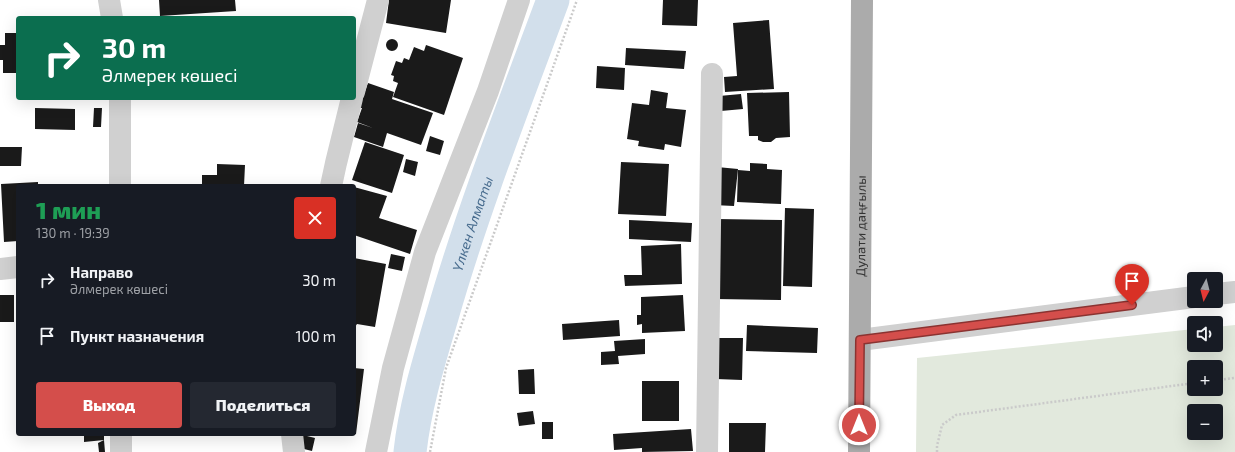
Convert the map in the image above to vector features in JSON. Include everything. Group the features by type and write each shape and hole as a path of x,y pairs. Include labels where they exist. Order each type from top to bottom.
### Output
{"main road":[{"name":"Дулати даңғылы","path":"859,452 862,0"}],"street":[{"path":"109,0 112,16"},
{"path":"356,84 378,0"},
{"path":"376,452 392,368 425,252 488,92 519,0"},
{"path":"707,452 712,74"},
{"path":"120,100 120,184"},
{"path":"331,184 352,100"},
{"path":"0,269 16,267"},
{"path":"1223,293 1235,292"},
{"path":"860,340 1187,298"},
{"path":"121,436 121,452"},
{"path":"292,436 294,452"}],"path":[{"path":"430,452 446,368 577,0"},
{"path":"1223,379 1235,378"},
{"path":"937,452 942,425 956,415 1187,384"}],"shaded area":[{"path":"1235,325 1235,452 916,452 917,358 1187,330 1187,352 1223,352 1223,326"}],"building":[{"path":"159,0 235,0 236,11 160,16"},
{"path":"389,0 451,0 446,33 386,23"},
{"path":"663,0 698,0 697,26 662,25"},
{"path":"769,20 774,89 725,92 724,77 737,76 733,23"},
{"path":"5,33 16,33 16,73 3,73 3,60 0,60 0,45 5,45"},
{"path":"392,39 396,41 398,45 396,49 392,51 388,49 386,45 388,41"},
{"path":"426,45 463,58 444,115 393,97 398,83 393,81 394,76 391,75 396,61 402,63 404,58 409,60 414,47 424,51"},
{"path":"626,48 686,51 684,69 625,65"},
{"path":"597,66 625,68 624,90 596,88"},
{"path":"368,83 394,92 392,99 433,113 421,145 387,133 383,147 354,137 358,123 373,128 357,122 362,108 359,108"},
{"path":"651,90 668,93 666,108 686,110 681,147 665,144 664,150 638,146 639,141 627,139 632,103 649,105"},
{"path":"789,92 790,137 776,138 771,142 763,142 758,140 758,136 749,136 747,93"},
{"path":"741,94 743,109 721,111 719,96"},
{"path":"35,108 75,109 75,130 35,129"},
{"path":"94,108 102,108 101,127 93,127"},
{"path":"430,136 444,141 440,155 426,151"},
{"path":"365,142 404,155 392,193 352,180"},
{"path":"0,147 22,147 21,166 0,166"},
{"path":"406,159 418,162 415,176 403,172"},
{"path":"621,162 669,164 666,216 618,214"},
{"path":"750,163 767,164 767,169 782,170 781,204 737,202 738,170 750,171"},
{"path":"217,164 245,165 244,184 202,184 202,175 217,175"},
{"path":"717,167 738,169 734,206 713,205"},
{"path":"38,182 38,184 16,184 16,241 4,242 1,184"},
{"path":"356,188 387,196 379,218 417,230 410,254 356,236"},
{"path":"785,208 814,209 812,287 783,286"},
{"path":"717,219 782,220 781,300 715,299"},
{"path":"629,220 692,223 691,242 629,239"},
{"path":"681,244 682,284 625,286 624,275 642,275 641,246"},
{"path":"391,254 405,257 402,271 388,268"},
{"path":"356,258 386,264 375,327 357,324 356,326"},
{"path":"0,295 14,295 14,322 0,322"},
{"path":"683,295 685,331 642,333 642,324 637,325 637,315 641,315 641,297"},
{"path":"619,320 620,336 563,340 562,324"},
{"path":"747,325 818,328 817,353 746,351"},
{"path":"717,338 743,338 742,380 716,379"},
{"path":"645,339 645,354 618,356 619,364 601,365 601,352 615,351 614,341"},
{"path":"356,368 364,369 356,434"},
{"path":"534,369 535,394 519,394 518,370"},
{"path":"642,381 679,381 679,421 642,421"},
{"path":"533,411 535,424 519,426 517,413"},
{"path":"542,422 553,422 553,439 542,439"},
{"path":"729,423 766,423 765,452 729,452"},
{"path":"691,429 693,451 642,452 642,448 614,450 613,434"},
{"path":"84,436 104,436 104,440 84,442"},
{"path":"303,436 315,438 312,451 300,448"},
{"path":"104,440 105,452 99,452 98,443"}],"waterway":[{"name":"Үлкен Алматы","path":"410,452 415,418 423,384 454,277 494,157 553,0"}],"route":[{"path":"859,425 860,340 1132,305"}]}
